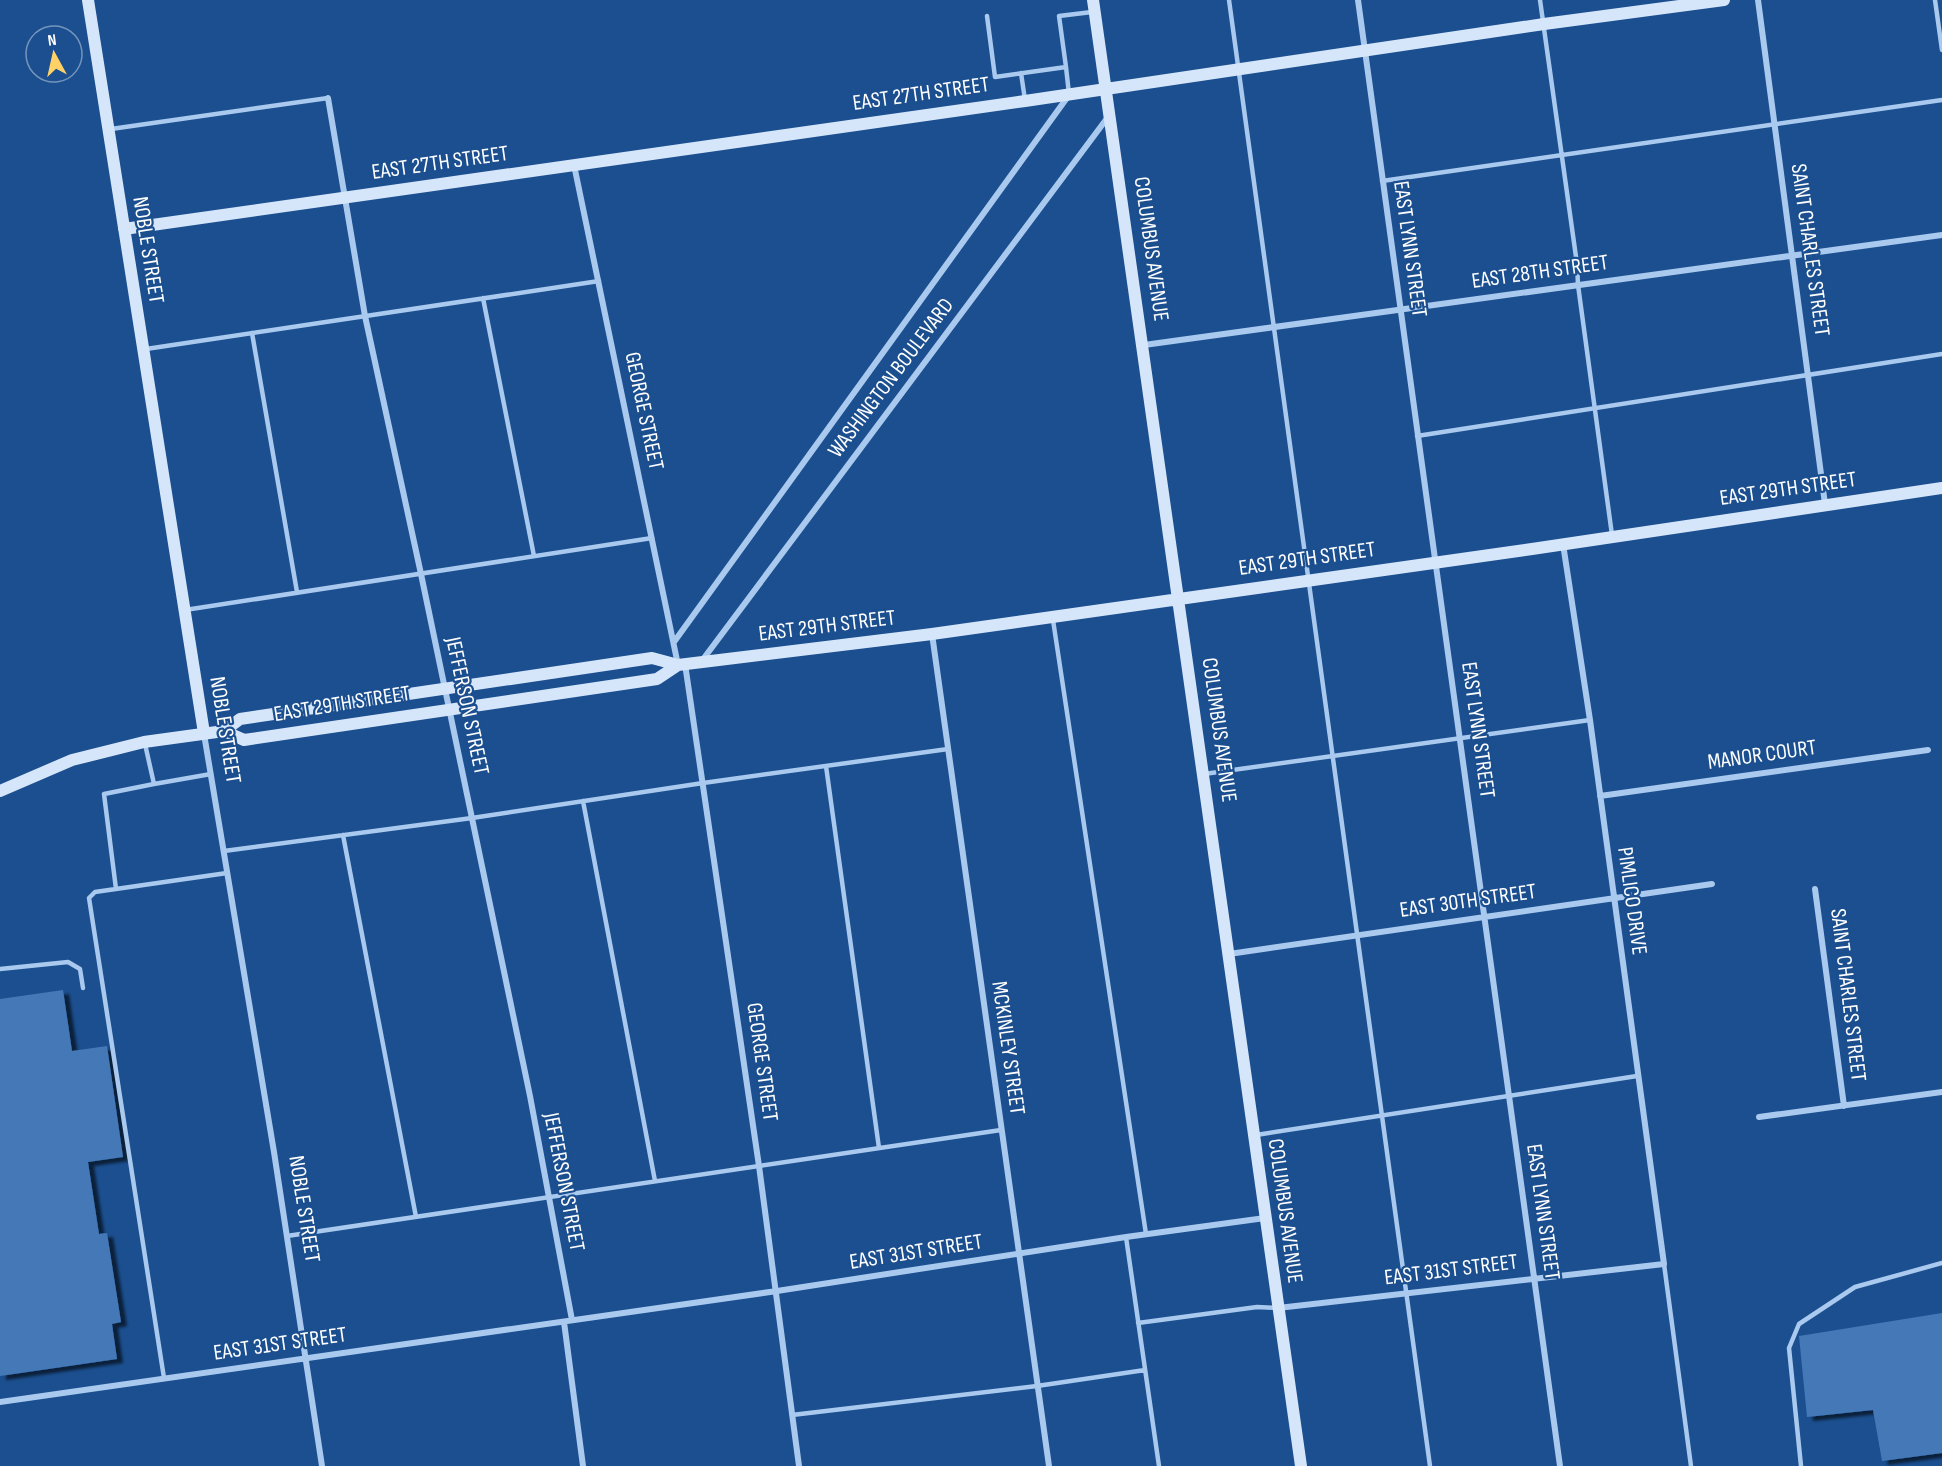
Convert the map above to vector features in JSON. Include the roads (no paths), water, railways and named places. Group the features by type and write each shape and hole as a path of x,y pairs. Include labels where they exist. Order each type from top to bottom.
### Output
{"street":[{"name":"NOBLE STREET","path":"88,0 322,1466"},
{"name":"EAST LYNN STREET","path":"1358,0 1560,1466"},
{"name":"EAST 27TH STREET","path":"124,229 1724,0"},
{"name":"SAINT CHARLES STREET","path":"1758,0 1825,504"},
{"name":"COLUMBUS AVENUE","path":"1094,6 1144,345 1301,1466"},
{"name":"WASHINGTON BOULEVARD","path":"674,642 1069,95"},
{"name":"JEFFERSON STREET","path":"328,98 365,316 530,1096 572,1320"},
{"name":"WASHINGTON BOULEVARD","path":"701,663 1110,114"},
{"name":"GEORGE STREET","path":"574,165 674,642 682,665 703,783 777,1291 799,1466"},
{"name":"EAST 28TH STREET","path":"1144,345 1942,235"},
{"name":"EAST 29TH STREET","path":"224,731 240,719 652,658 682,665 932,634 1942,488"},
{"name":"PIMLICO DRIVE","path":"1563,544 1590,720 1664,1264"},
{"name":"MCKINLEY STREET","path":"932,634 1049,1466"},
{"name":"EAST 29TH STREET","path":"0,791 72,760 144,742 224,731 244,740 657,679 682,665"},
{"name":"MANOR COURT","path":"1600,796 1928,750"},
{"name":"EAST 30TH STREET","path":"1229,954 1712,884"},
{"name":"SAINT CHARLES STREET","path":"1815,889 1844,1106"},
{"path":"1759,1118 1942,1092"},
{"name":"EAST 31ST STREET","path":"0,1402 564,1322 1265,1218"},
{"name":"EAST 31ST STREET","path":"1278,1308 1664,1264"},
{"path":"564,1322 583,1466"}],"lane":[{"path":"1229,0 1430,1466"},
{"path":"1540,0 1612,536"},
{"path":"1935,0 1942,50"},
{"path":"1069,95 1059,16 1094,6"},
{"path":"987,16 995,76 1066,67"},
{"path":"1021,73 1025,101"},
{"path":"108,130 328,98"},
{"path":"1382,181 1942,100"},
{"path":"143,349 599,281"},
{"path":"483,298 534,556"},
{"path":"252,333 297,592"},
{"path":"1417,436 1942,354"},
{"path":"184,610 652,538"},
{"path":"1053,617 1146,1234"},
{"path":"1204,774 1590,720"},
{"path":"144,742 154,784"},
{"path":"224,851 472,818 948,749"},
{"path":"826,766 879,1148"},
{"path":"116,889 104,794 211,774"},
{"path":"583,801 655,1181"},
{"path":"343,835 416,1217"},
{"path":"164,1378 88,898 95,892 227,873"},
{"path":"0,969 68,962 80,969 83,988"},
{"path":"1254,1135 1637,1076"},
{"path":"287,1236 1001,1130"},
{"path":"1126,1237 1159,1466"},
{"path":"1801,1466 1789,1348 1799,1324 1854,1287 1942,1263"},
{"path":"1664,1264 1691,1466"},
{"path":"1138,1323 1257,1307 1278,1308"},
{"path":"792,1415 1145,1371"}]}
